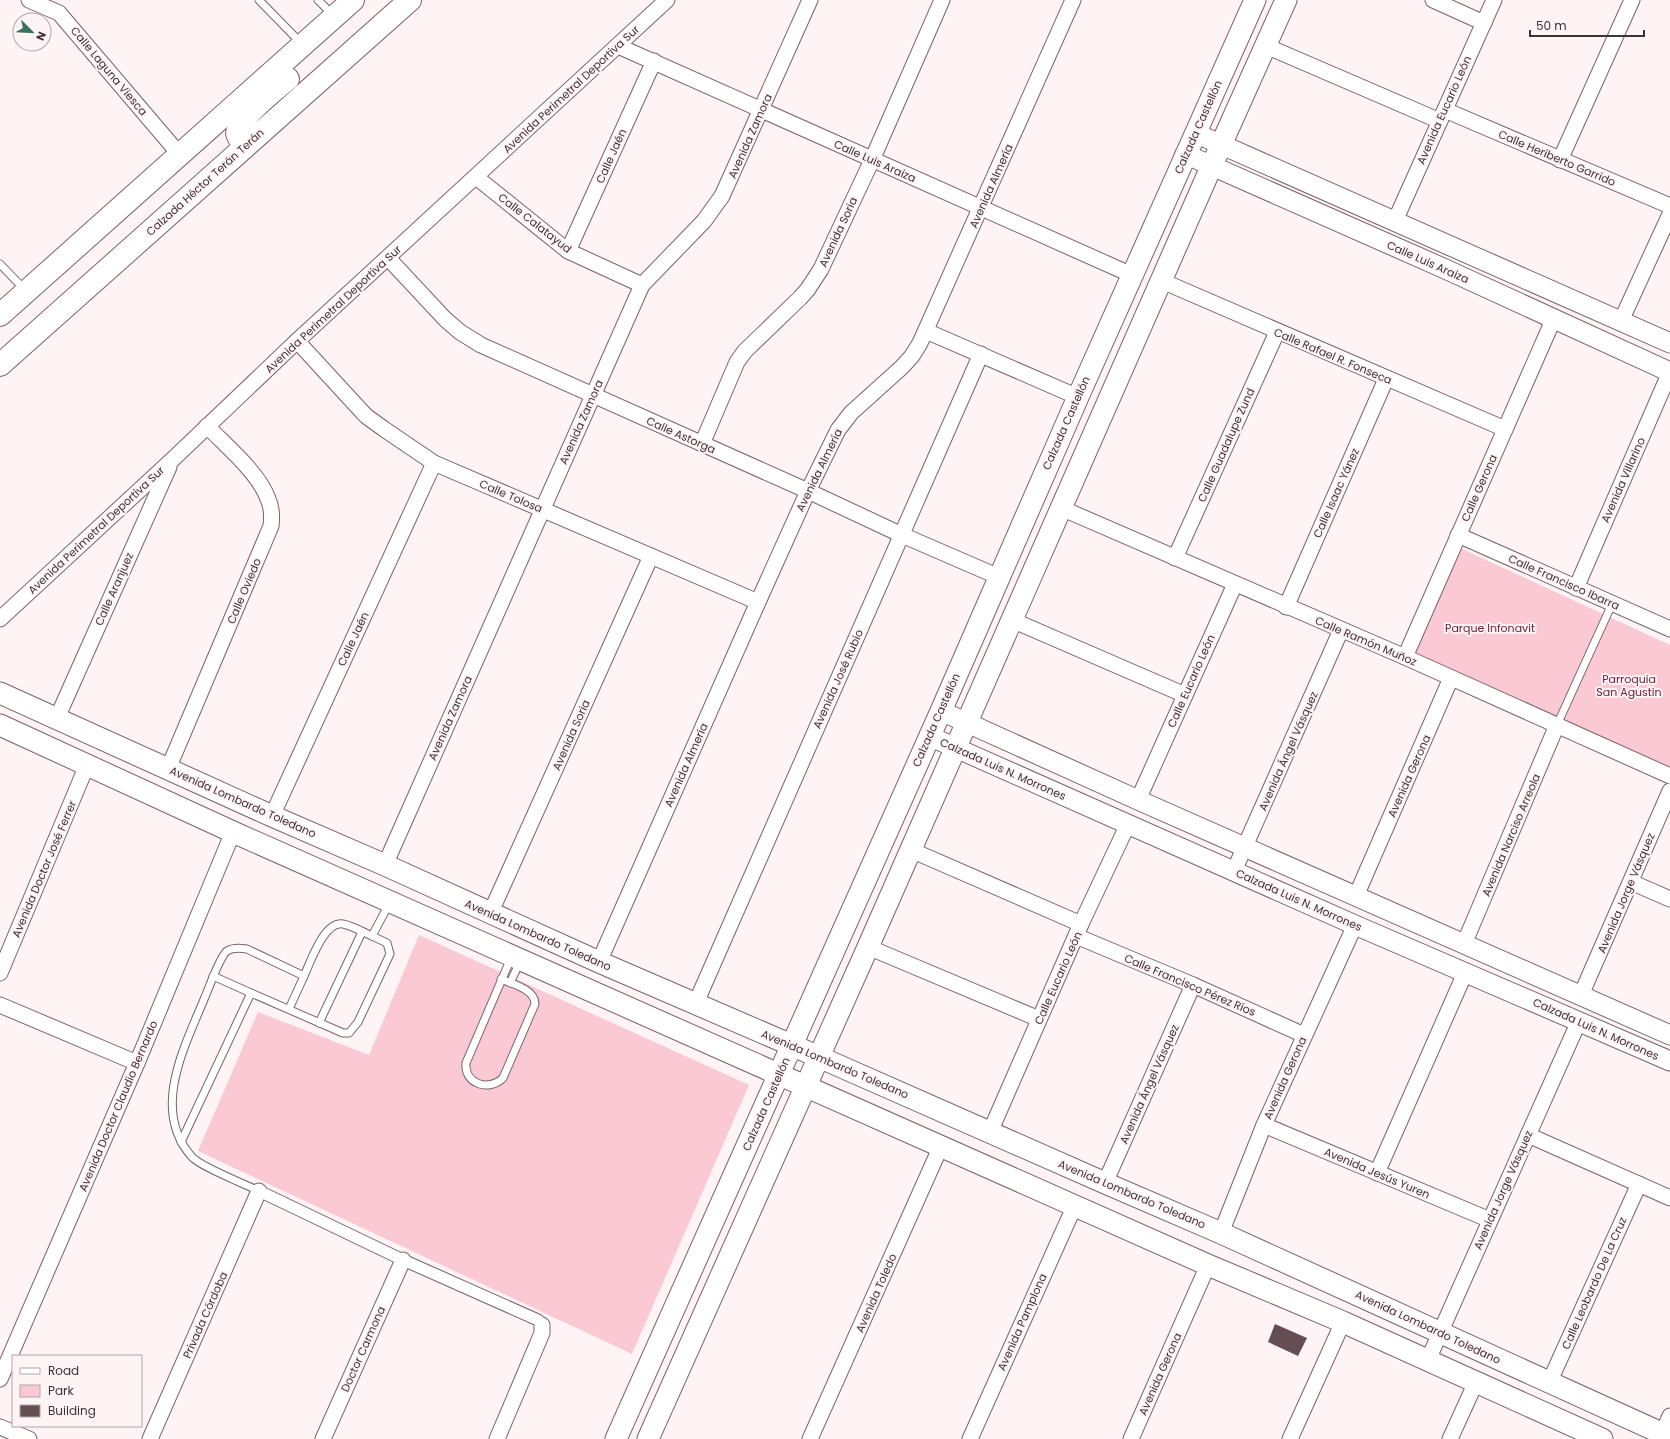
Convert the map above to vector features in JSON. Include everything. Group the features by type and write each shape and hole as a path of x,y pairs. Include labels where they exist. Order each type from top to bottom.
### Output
{"main road":[{"path":"0,315 353,0"},
{"path":"245,147 237,132 239,126 247,116 311,57 357,0"},
{"name":"Calzada Héctor Terán Terán","path":"0,364 410,0"},
{"name":"Calzada Castellón","path":"616,1439 941,711 1185,154 1255,0"},
{"path":"648,1439 968,722 1212,165 1286,0"},
{"name":"Avenida Lombardo Toledano","path":"0,693 272,816 385,865 490,914 1221,1233 1549,1383 1667,1429"},
{"path":"0,725 390,902 806,1085 1208,1265 1343,1322 1602,1439"},
{"path":"233,832 243,819 253,817 259,818 302,836 322,838"},
{"path":"390,902 415,904 468,922 481,921 490,914"},
{"path":"517,958 519,947 530,942 577,960 594,963 599,962"}],"street":[{"name":"Calle Laguna Viesca","path":"29,0 56,6 180,155"},
{"name":"Avenida Perimetral Deportiva Sur","path":"0,619 172,460 297,341 667,0"},
{"name":"Avenida Zamora","path":"385,865 642,285 713,211 722,196 762,110 810,0"},
{"name":"Avenida Soria","path":"702,444 737,362 745,351 800,298 818,274 872,160 942,0"},
{"name":"Avenida Almería","path":"599,962 808,491 844,421 851,412 902,367 912,356 926,331 1073,0"},
{"path":"1433,0 1484,23"},
{"name":"Avenida Eucario León","path":"1395,221 1494,0"},
{"path":"1560,160 1632,0"},
{"name":"Calle Luis Araiza","path":"618,46 1132,275"},
{"name":"Calle Heriberto Garrido","path":"1266,46 1442,116 1560,160 1670,206"},
{"name":"Calle Jaén","path":"568,251 654,61"},
{"path":"1195,133 1670,342"},
{"name":"Calle Luis Araiza","path":"1185,154 1443,268 1670,372"},
{"name":"Calle Calatayud","path":"476,177 568,251 642,285"},
{"path":"1622,321 1670,214"},
{"path":"1443,268 1452,246"},
{"name":"Calle Astorga","path":"388,258 445,319 460,332 481,345 808,491 902,535 999,577"},
{"name":"Calle Rafael R. Fonseca","path":"1162,281 1504,430"},
{"name":"Calle Gerona","path":"1405,657 1554,318"},
{"path":"926,331 1078,398"},
{"name":"Calle Guadalupe Zund","path":"1175,558 1277,332"},
{"name":"Calle Tolosa","path":"297,341 366,416 384,430 434,463 758,602"},
{"name":"Avenida José Rubio","path":"695,1004 981,354"},
{"name":"Avenida Villarino","path":"1576,588 1670,372"},
{"name":"Calle Isaac Yánez","path":"1286,607 1386,379"},
{"name":"Calle Oviedo","path":"168,769 271,526 270,507 264,489 255,476 207,426"},
{"name":"Calle Aranjuez","path":"57,718 172,460"},
{"name":"Calle Jaén","path":"272,816 434,463"},
{"name":"Calle Ramón Muñoz","path":"1061,508 1286,607 1405,657 1670,776"},
{"name":"Calle Francisco Ibarra","path":"1458,536 1670,629"},
{"name":"Avenida Soria","path":"490,914 651,556"},
{"name":"Calle Eucario León","path":"1138,800 1235,584"},
{"path":"1012,620 1185,695"},
{"name":"Avenida Ángel Vásquez","path":"1234,871 1341,630"},
{"name":"Avenida Gerona","path":"1356,896 1451,678"},
{"path":"941,711 1138,800 1246,846 1670,1035"},
{"name":"Avenida Narciso Arreola","path":"1464,944 1558,725"},
{"name":"Calzada Luis N. Morrones","path":"929,736 1355,925 1670,1061"},
{"name":"Avenida Doctor José Ferrer","path":"0,973 87,765"},
{"name":"Avenida Jorge Vásquez","path":"1581,995 1670,791"},
{"name":"Calle Eucario León","path":"990,1132 1039,1019 1128,824"},
{"name":"Avenida Doctor Claudio Bernardo","path":"0,1379 137,1063 233,832"},
{"name":"Calle Francisco Pérez Ríos","path":"911,850 1193,985 1304,1035"},
{"path":"1631,882 1670,899"},
{"name":"Avenida Gerona","path":"1221,1233 1264,1125 1355,925"},
{"path":"868,946 1039,1019"},
{"path":"1377,1173 1465,972"},
{"name":"Avenida Ángel Vásquez","path":"1105,1183 1193,985"},
{"path":"0,1005 137,1063"},
{"name":"Avenida Jorge Vásquez","path":"1428,1360 1579,1021"},
{"name":"Avenida Jesús Yuren","path":"1264,1125 1490,1220"},
{"path":"1528,1135 1670,1198"},
{"name":"Avenida Toledo","path":"810,1439 941,1146"},
{"name":"Calle Leobardo De La Cruz","path":"1549,1383 1638,1184"},
{"path":"260,1191 403,1260 538,1320 542,1325 542,1333 497,1439"},
{"name":"Privada Córdoba","path":"150,1439 260,1191"},
{"name":"Avenida Pamplona","path":"970,1439 1075,1205"},
{"name":"Doctor Carmona","path":"323,1439 403,1260"},
{"name":"Avenida Gerona","path":"1131,1439 1208,1265"},
{"path":"1290,1439 1343,1322"},
{"path":"1450,1439 1476,1382"},
{"path":"0,1427 29,1439"}],"lane":[{"path":"259,0 303,45"},
{"path":"318,0 334,17"},
{"path":"0,264 26,292"},
{"path":"1558,725 1612,604"},
{"path":"372,936 390,902"},
{"path":"213,976 320,1023 346,1033 352,1031 358,1022 390,954 387,943 344,924 334,924 330,926 324,934 289,1009"},
{"path":"320,1023 362,932"},
{"path":"260,1191 194,1160 182,1142 172,1114 174,1081 178,1066 213,976 224,954 228,950 238,948 247,949 304,976"},
{"path":"501,980 532,994 535,1000 534,1007 503,1078 493,1085 481,1085 470,1078 466,1069 466,1063 501,980 517,958"},
{"path":"510,984 517,958"},
{"path":"182,1142 251,993"}],"green space":[{"name":"Parque Infonavit","path":"1458,547 1670,645 1670,769 1411,659"},
{"path":"419,935 749,1085 632,1354 198,1151 258,1012 369,1055"}],"building":[{"path":"1275,1324 1307,1338 1298,1356 1268,1342"}],"park label":[{"name":"Parroquia San Agustin","path":"1629,685"}]}
